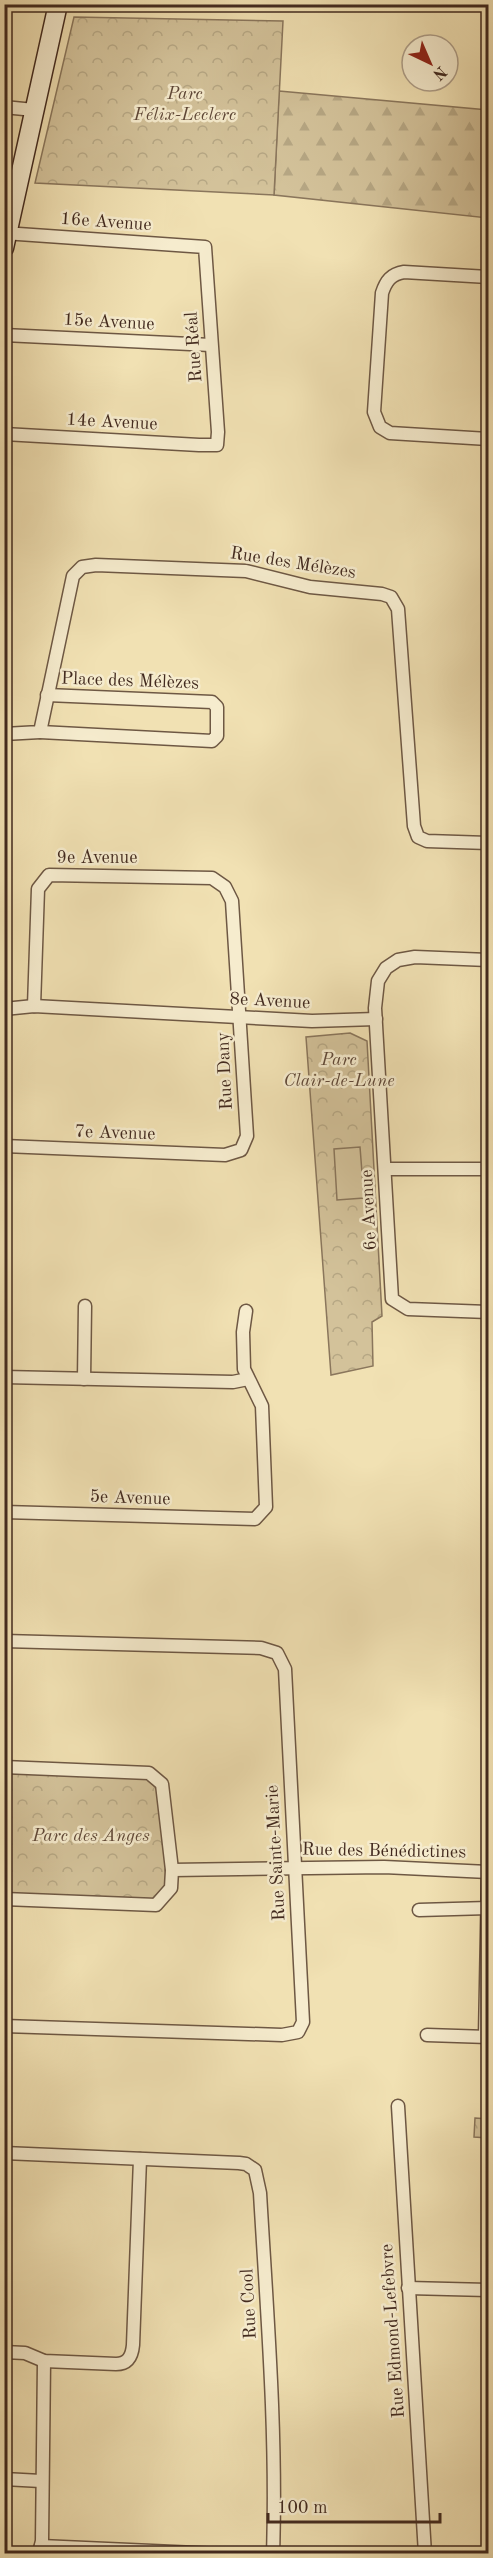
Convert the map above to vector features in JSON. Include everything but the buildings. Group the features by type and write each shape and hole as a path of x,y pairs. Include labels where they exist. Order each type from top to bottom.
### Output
{"main road":[{"path":"6,238 58,4"}],"street":[{"path":"4,107 34,110"},
{"name":"16e Avenue","path":"6,238 205,247"},
{"name":"Rue Réal","path":"205,247 217,445"},
{"path":"489,277 404,272 394,274 388,280 382,292 374,412 380,428 390,433 489,439"},
{"name":"15e Avenue","path":"4,335 211,345"},
{"name":"14e Avenue","path":"4,434 217,445"},
{"name":"Rue des Mélèzes","path":"40,732 73,576 82,567 96,565 246,571 310,587 382,594 391,597 398,609 414,826 418,837 427,841 489,843"},
{"name":"Place des Mélèzes","path":"40,732 212,741 218,736 217,707 212,702 47,695"},
{"path":"4,734 40,732"},
{"name":"9e Avenue","path":"34,1006 38,889 49,875 212,878 225,887 232,901"},
{"name":"Rue Dany","path":"225,1155 241,1150 246,1136 232,901"},
{"path":"376,1019 378,981 386,969 398,960 416,957 489,960"},
{"name":"8e Avenue","path":"4,1009 34,1006 326,1021 376,1019"},
{"name":"6e Avenue","path":"376,1019 392,1299 408,1310 489,1312"},
{"name":"7e Avenue","path":"4,1146 225,1155"},
{"path":"385,1169 489,1169"},
{"path":"84,1379 85,1305"},
{"path":"4,1377 233,1382 248,1378 244,1369 246,1311"},
{"name":"5e Avenue","path":"4,1512 255,1519 266,1506 262,1406 248,1378"},
{"name":"Rue Sainte-Marie","path":"4,1641 261,1648 278,1653 285,1669 303,2022 298,2032 282,2035 4,2026"},
{"path":"4,1767 149,1773 162,1784 172,1870 171,1888 156,1905 4,1899"},
{"name":"Rue des Bénédictines","path":"172,1870 384,1867 489,1872"},
{"path":"427,2035 487,2037 489,1877"},
{"path":"419,1910 488,1908"},
{"name":"Rue Edmond-Lefebvre","path":"398,2106 425,2553"},
{"name":"Rue Cool","path":"4,2153 246,2164 258,2175 275,2452 273,2553"},
{"path":"4,2352 25,2353 44,2361 121,2364 128,2361 132,2354 140,2159"},
{"path":"408,2288 489,2290"},
{"path":"44,2361 39,2550 219,2553"},
{"path":"4,2480 41,2481"}],"green space":[{"name":"Parc Félix-Leclerc","path":"74,17 283,21 274,195 35,183"},
{"path":"279,91 488,110 488,218 274,195"},
{"name":"Parc Clair-de-Lune","path":"350,1033 367,1041 382,1316 372,1322 373,1366 331,1375 306,1037"},
{"path":"360,1147 364,1198 337,1200 334,1149"},
{"name":"Parc des Anges","path":"5,1767 149,1773 162,1784 171,1888 156,1905 5,1899"},
{"path":"475,2118 488,2119 488,2138 474,2137"}]}
